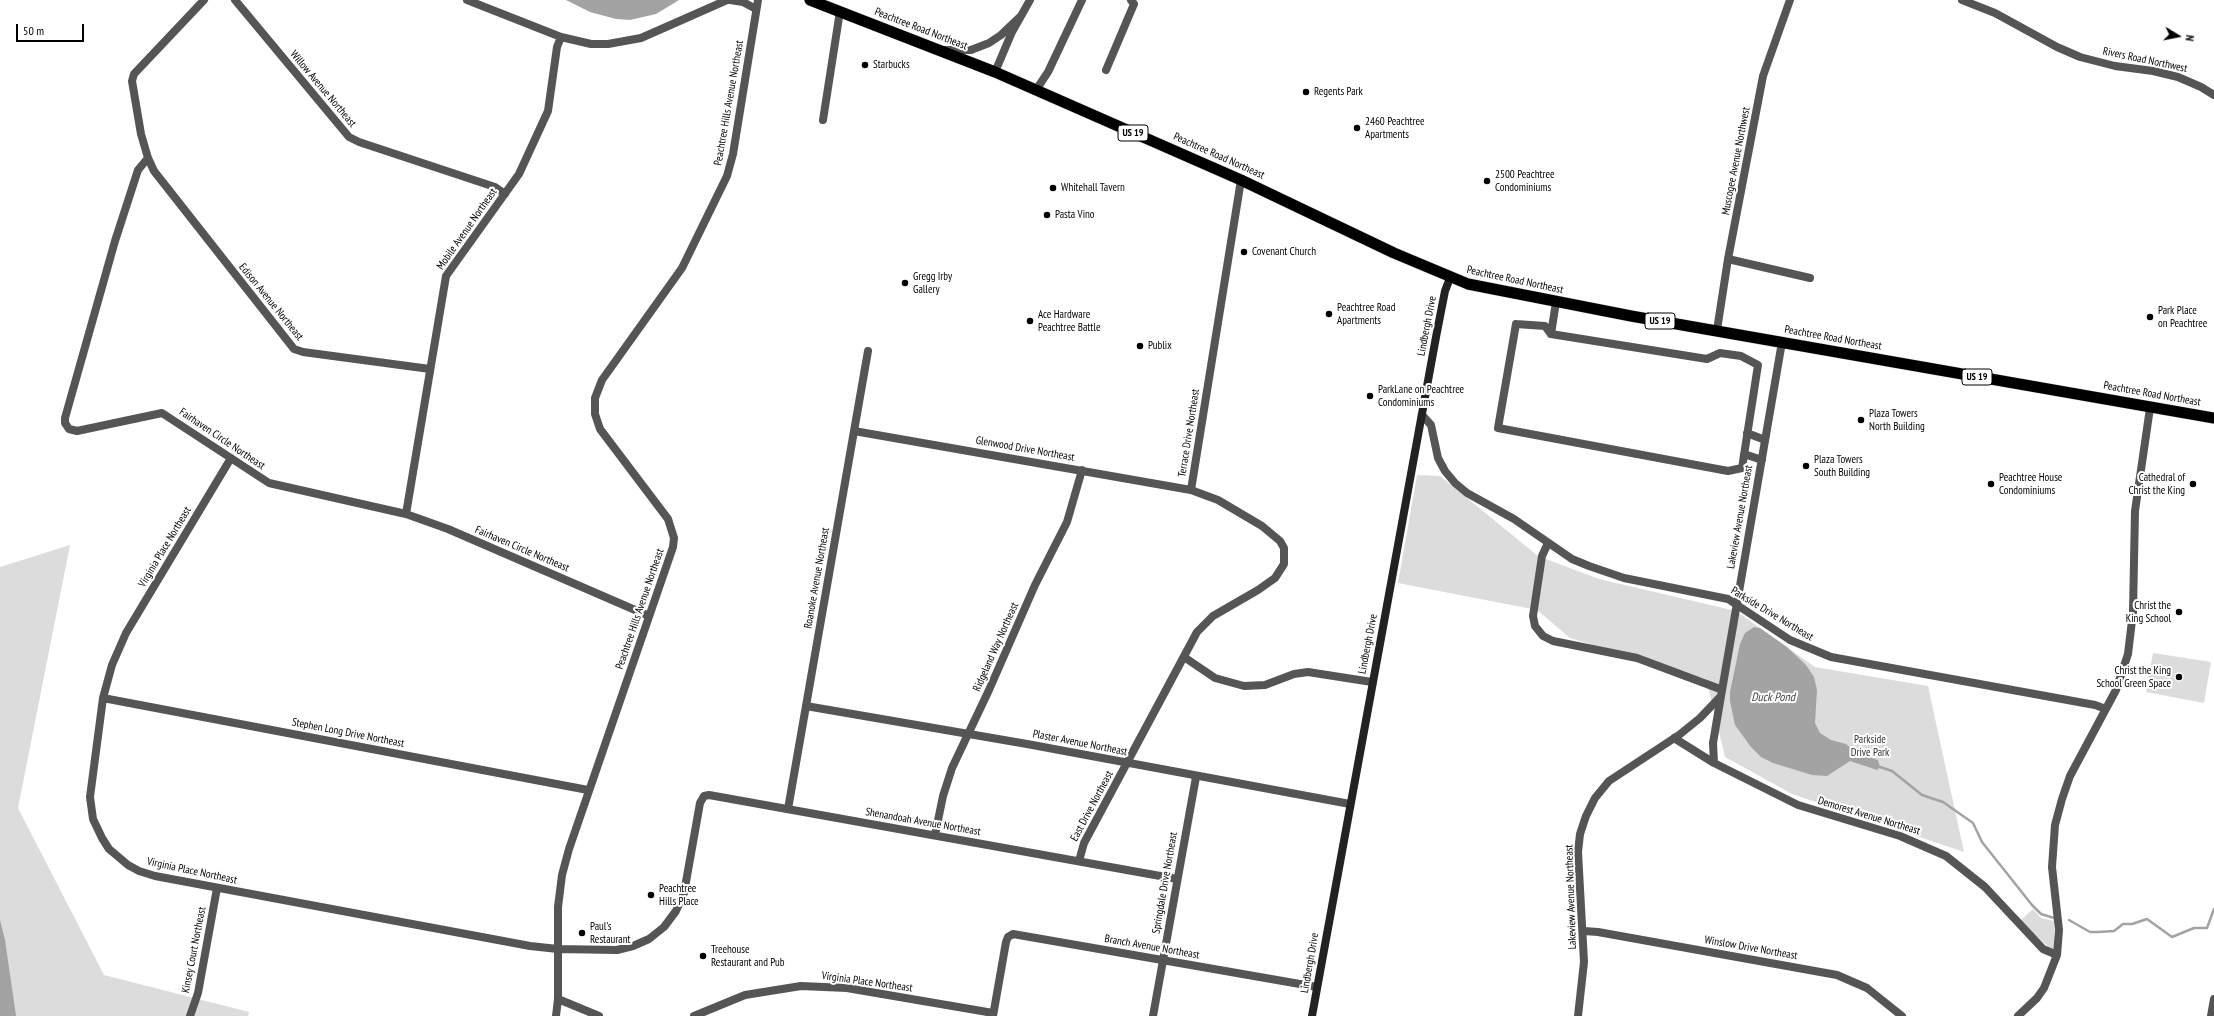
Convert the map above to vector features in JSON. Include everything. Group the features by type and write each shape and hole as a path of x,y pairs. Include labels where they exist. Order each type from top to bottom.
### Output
{"highway":[{"name":"Peachtree Road Northeast","path":"810,0 996,72 1241,180 1450,278 1483,288 2150,408 2214,418"}],"main road":[{"name":"Lindbergh Drive","path":"1312,1016 1372,682 1445,291 1450,278"}],"street":[{"path":"148,158 141,134 132,81 134,74 204,0"},
{"name":"Willow Avenue Northeast","path":"235,0 349,136 359,142 495,188 505,194"},
{"path":"467,0 561,37 591,44 625,42 666,28 727,0"},
{"path":"730,0 743,2 756,9"},
{"name":"Peachtree Hills Avenue Northeast","path":"556,1016 558,999 558,907 562,875 588,790 673,547 673,530 668,520 600,429 595,414 594,398 602,380 682,268 727,176 733,154 758,0"},
{"path":"1036,90 1048,72 1082,0"},
{"path":"1106,70 1134,4 1131,0"},
{"name":"Muscogee Avenue Northwest","path":"1717,330 1728,259 1763,76 1790,0"},
{"name":"Rivers Road Northwest","path":"1962,0 1995,13 2057,47 2080,57 2115,66 2153,71 2178,77 2201,87 2214,95"},
{"path":"996,72 1021,16 1030,1"},
{"path":"823,120 840,11"},
{"path":"939,50 971,50 989,43 1001,35 1021,16"},
{"name":"Mobile Avenue Northeast","path":"406,514 442,289 446,276 519,174 548,112 557,48 561,37"},
{"name":"Edison Avenue Northeast","path":"148,158 162,182 294,349 303,352 430,369"},
{"name":"Fairhaven Circle Northeast","path":"148,158 138,170 115,240 65,423 69,429 77,431 162,413 269,483 406,514 448,529 649,616"},
{"name":"Terrace Drive Northeast","path":"1184,657 1204,623 1275,578 1282,570 1285,557 1280,541 1262,526 1218,500 1191,490 1241,180"},
{"path":"1728,259 1810,278"},
{"path":"1551,334 1556,302"},
{"path":"1516,324 1545,326 1551,334 1707,359 1720,353 1741,356 1758,365 1742,468 1728,471 1498,428 1516,324"},
{"name":"Lakeview Avenue Northeast","path":"1714,763 1713,743 1721,693 1782,342"},
{"name":"Roanoke Avenue Northeast","path":"788,809 868,352"},
{"path":"2018,1016 2037,998 2044,988 2057,955 2059,930 2052,867 2056,822 2070,776 2106,709 2122,673 2131,637 2133,612 2135,511 2150,408"},
{"name":"Parkside Drive Northeast","path":"1422,415 1431,425 1438,458 1445,471 1455,483 1467,493 1514,519 1572,558 1606,572 1666,587 1721,596 1736,603 1790,640 1831,657 2095,705 2106,709"},
{"name":"Glenwood Drive Northeast","path":"854,431 1191,490"},
{"path":"1747,433 1765,440"},
{"path":"1744,454 1762,460"},
{"name":"Virginia Place Northeast","path":"231,458 126,633 112,665 103,698 90,797 93,819 102,838 118,858 139,871 156,876 217,888 523,944 558,949 617,950 633,946 649,939 664,927 676,911 684,893 695,834"},
{"name":"Ridgeland Way Northeast","path":"935,835 947,782 1035,585 1067,522 1082,470"},
{"path":"1548,542 1542,556 1533,616 1535,626 1543,636 1553,641 1637,658 1721,693"},
{"path":"1184,657 1215,678 1244,686 1264,685 1294,674 1308,672 1372,682"},
{"name":"East Drive Northeast","path":"1079,861 1084,842 1184,657"},
{"name":"Lakeview Avenue Northeast","path":"1578,1016 1584,962 1584,931 1578,852 1580,834 1586,816 1595,798 1609,782 1674,738 1700,718 1721,693"},
{"name":"Stephen Long Drive Northeast","path":"103,698 588,790"},
{"name":"Plaster Avenue Northeast","path":"806,706 1350,804"},
{"name":"Demorest Avenue Northeast","path":"1674,738 1714,763 1798,806 1900,836 1946,856 1985,887 2043,949 2057,955"},
{"name":"Springdale Drive Northeast","path":"1153,1016 1196,777"},
{"name":"Shenandoah Avenue Northeast","path":"695,834 700,803 704,796 710,795 1177,879"},
{"name":"Kinsey Court Northeast","path":"190,1016 198,993 217,888"},
{"name":"Winslow Drive Northeast","path":"1584,931 1598,932 1837,975 1867,988 1902,1016"},
{"name":"Branch Avenue Northeast","path":"993,1015 1002,961 1008,937 1018,934 1317,987"},
{"name":"Virginia Place Northeast","path":"694,1016 745,995 801,986 846,988 993,1015"},
{"path":"558,999 571,1003 599,1016"},
{"path":"2211,1016 2214,999"}],"green space":[{"name":"Parkside Drive Park","path":"1417,475 1440,476 1538,556 1599,579 1736,611 1815,667 1928,686 1964,852 1792,794 1725,757 1706,679 1570,638 1537,610 1398,583"},
{"path":"70,545 18,808 104,975 249,1012 248,1016 0,1016 0,567"},
{"name":"Christ the King School Green Space","path":"2153,653 2211,662 2204,703 2146,692"},
{"path":"2033,909 2041,918 2054,921 2054,952 2020,921"}],"water":[{"path":"566,0 679,0 656,14 630,20 616,19 590,12"},
{"name":"Duck Pond","path":"1754,627 1760,628 1787,647 1806,665 1814,677 1817,690 1815,723 1820,733 1831,740 1846,744 1856,753 1878,760 1880,767 1877,770 1850,761 1827,776 1812,775 1773,763 1761,757 1751,747 1735,725 1730,701 1730,692 1740,644 1745,633"},
{"path":"0,920 5,940 16,1016 0,1016"}],"waterway":[{"path":"1880,767 1892,771 1922,795 1943,802 1973,823 1982,842 2032,905 2041,914 2054,918"},
{"path":"2069,920 2090,932 2098,932 2114,931 2123,924 2132,924 2147,919 2172,937 2194,928 2207,928 2214,909"}],"place":[{"name":"Starbucks","path":"865,65"},
{"name":"Regents Park","path":"1306,92"},
{"name":"2460 Peachtree Apartments","path":"1357,128"},
{"name":"2500 Peachtree Condominiums","path":"1487,181"},
{"name":"Whitehall Tavern","path":"1053,188"},
{"name":"Pasta Vino","path":"1047,215"},
{"name":"Covenant Church","path":"1244,252"},
{"name":"Gregg Irby Gallery","path":"905,283"},
{"name":"Peachtree Road Apartments","path":"1329,314"},
{"name":"Park Place on Peachtree","path":"2150,317"},
{"name":"Ace Hardware Peachtree Battle","path":"1030,321"},
{"name":"Publix","path":"1140,346"},
{"name":"ParkLane on Peachtree Condominiums","path":"1370,396"},
{"name":"Plaza Towers North Building","path":"1861,420"},
{"name":"Plaza Towers South Building","path":"1806,466"},
{"name":"Peachtree House Condominiums","path":"1991,484"},
{"name":"Cathedral of Christ the King","path":"2193,484"},
{"name":"Christ the King School","path":"2179,612"},
{"name":"Christ the King School Green Space","path":"2179,677"},
{"name":"Peachtree Hills Place","path":"651,895"},
{"name":"Paul's Restaurant","path":"582,933"},
{"name":"Treehouse Restaurant and Pub","path":"703,956"}]}
